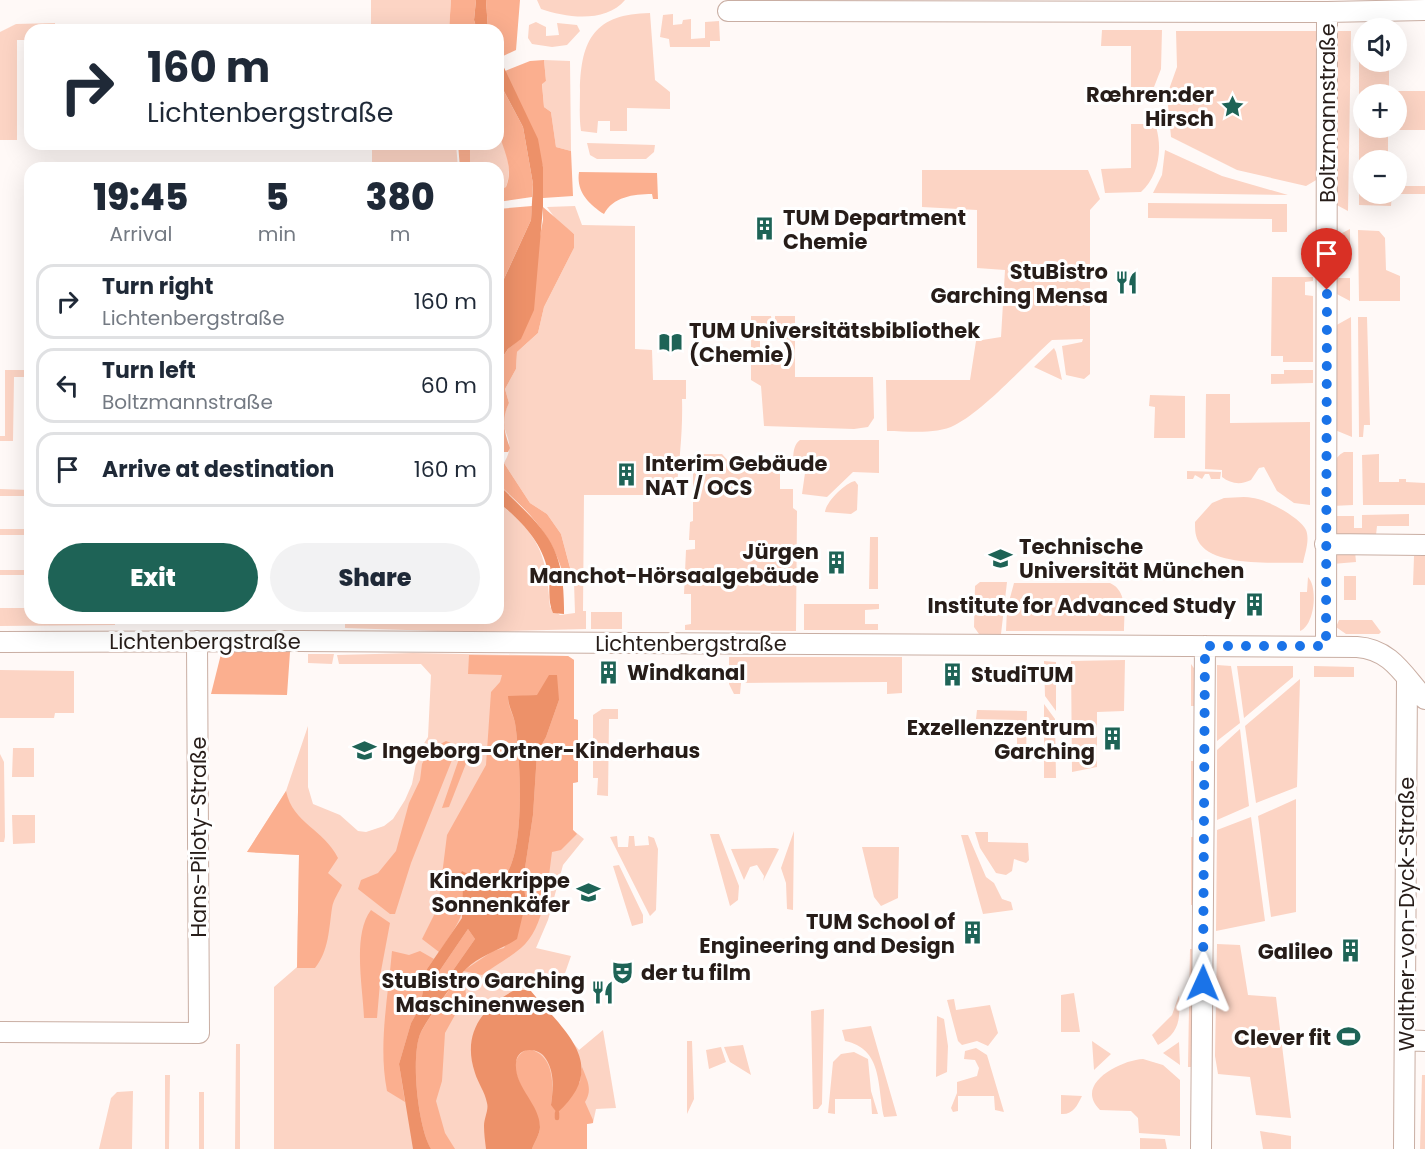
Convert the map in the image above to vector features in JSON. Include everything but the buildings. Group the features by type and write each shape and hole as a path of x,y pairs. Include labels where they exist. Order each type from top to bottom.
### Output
{"street":[{"path":"728,11 1327,12 1425,10"},
{"name":"Boltzmannstraße","path":"1326,646 1327,12"},
{"path":"1325,544 1425,546"},
{"name":"Hans-Piloty-Straße","path":"0,1032 199,1033 197,641"},
{"name":"Lichtenbergstraße","path":"0,642 1369,647 1381,652 1395,663 1407,679"},
{"path":"1201,1149 1205,646"},
{"path":"1407,679 1425,699"},
{"name":"Walther-von-Dyck-Straße","path":"1404,1149 1407,679"},
{"path":"1405,1040 1425,1041"}],"shaded area":[{"path":"371,0 451,0 449,24 371,24"},
{"path":"451,0 476,0 475,24 449,24"},
{"path":"476,0 486,0 488,24 475,24"},
{"path":"486,0 520,0 516,50 504,56 504,24 488,24"},
{"path":"537,0 625,0 608,12 574,16 541,9"},
{"path":"650,13 655,80 670,92 670,109 627,108 627,131 610,131 610,121 598,121 597,133 581,131 581,72 588,43 604,24 616,18"},
{"path":"673,14 673,25 682,24 683,20 691,19 691,39 705,38 705,22 719,21 720,41 710,41 710,47 670,47 669,39 660,37 663,15"},
{"path":"928,17 1090,17 1090,22 924,22"},
{"path":"536,22 546,27 546,36 559,35 557,23 577,25 580,31 567,45 552,47 532,44 528,38 529,25"},
{"path":"55,23 24,24 24,40 17,40 17,140 0,140 0,32 16,24"},
{"path":"1102,30 1162,30 1161,69 1154,87 1131,87 1131,46 1101,46"},
{"path":"1176,31 1319,31 1318,179 1306,186 1237,170 1171,137 1167,95 1177,67"},
{"path":"1334,31 1351,31 1348,211 1333,203"},
{"path":"544,60 570,61 571,151 556,147 551,112 544,107 542,83 546,81"},
{"path":"544,60 546,81 542,84 544,107 551,112 556,147 571,151 573,196 543,198 543,167 505,71 530,61"},
{"path":"504,68 538,139 543,167 543,207 534,310 521,339 504,355 504,279 531,220 533,184 523,127 504,91"},
{"path":"1359,72 1389,72 1389,84 1359,84"},
{"path":"504,91 523,127 533,184 532,197 504,201 504,188 509,171 506,157"},
{"path":"1407,91 1425,91 1425,130 1407,130"},
{"path":"1131,124 1153,124 1156,127 1159,154 1152,179 1141,192 1105,193 1101,169 1131,168"},
{"path":"1359,138 1388,138 1388,150 1359,150"},
{"path":"587,143 655,145 654,152 646,159 597,159 590,155"},
{"path":"504,145 509,165 506,187 504,188 504,162 470,162 470,150 504,150"},
{"path":"372,150 456,150 458,162 372,162"},
{"path":"458,150 470,150 470,162 460,162"},
{"path":"1165,150 1222,176 1288,195 1153,193 1162,175"},
{"path":"922,170 1088,170 1100,199 1090,210 1090,374 1084,379 1066,375 1062,346 1082,342 1083,339 1052,340 992,398 955,425 931,431 887,431 886,380 970,380 976,341 1001,337 1005,270 977,268 977,210 922,207"},
{"path":"579,172 657,173 658,199 653,199 652,194 624,198 608,208 604,214 585,197 580,186"},
{"path":"1407,186 1425,186 1425,194 1407,194"},
{"path":"1148,203 1287,204 1287,232 1272,232 1272,219 1148,218"},
{"path":"1359,204 1391,204 1391,206"},
{"path":"532,206 531,220 504,279 504,208"},
{"path":"575,206 582,225 635,226 635,349 652,350 653,380 686,380 686,399 682,399 676,495 584,495 583,611 586,611 586,629 468,632 345,628 345,624 504,624 504,507 523,525 538,547 546,572 550,607 560,615 575,613 574,582 561,534 547,514 530,503 504,463 509,443 504,424 505,411 509,403 505,389 516,369 517,352 538,333 544,307 574,248 574,234 557,221 547,207"},
{"path":"543,207 574,234 574,248 544,307 538,333 517,352 516,369 505,389 509,403 504,426 504,355 521,338 543,220"},
{"path":"1350,229 1350,264 1340,264 1340,234"},
{"path":"1358,230 1379,231 1385,238 1386,270 1400,276 1400,301 1359,301"},
{"path":"1272,277 1313,277 1313,281 1305,282 1305,295 1313,296 1313,362 1283,362 1283,356 1271,356"},
{"path":"1333,278 1350,278 1350,301 1333,292"},
{"path":"751,316 771,316 772,324 760,324 760,350 784,351 784,325 775,325 775,316 795,316 795,377 873,377 874,418 868,427 854,429 764,426 761,386 751,380"},
{"path":"1351,317 1352,437 1335,430 1333,327"},
{"path":"1358,317 1367,317 1370,425 1364,425 1363,437 1359,437"},
{"path":"1054,348 1056,352 1062,380 1034,367"},
{"path":"5,370 24,370 24,377 14,377 13,441 0,441 0,436 5,436"},
{"path":"1284,370 1313,370 1313,383 1271,384 1271,374 1284,374"},
{"path":"1206,394 1230,394 1230,423 1310,422 1310,505 1294,503 1277,491 1264,467 1259,468 1251,480 1240,483 1222,477 1222,470 1205,469"},
{"path":"1150,395 1185,396 1185,438 1154,438 1155,407 1149,406"},
{"path":"504,426 510,448 508,452 504,452"},
{"path":"800,440 879,440 879,473 853,472 827,497 802,494 805,473 795,473 793,460 795,446"},
{"path":"1344,452 1353,452 1353,505 1332,506 1332,468 1338,456"},
{"path":"702,454 722,454 730,463 780,463 780,489 793,489 793,508 797,511 796,631 685,630 685,625 691,624 691,594 684,594 686,550 695,549 695,540 689,540 690,522 693,521 693,463"},
{"path":"1379,454 1379,482 1399,482 1399,479 1406,479 1406,482 1425,483 1425,505 1363,505 1362,455"},
{"path":"504,463 530,503 547,514 561,534 573,579 565,581 548,538 521,505 504,489"},
{"path":"1187,471 1221,472 1220,479 1211,479 1209,474 1205,474 1202,479 1195,475 1193,479 1187,479"},
{"path":"855,481 858,485 857,510 851,514 825,512 837,493"},
{"path":"0,489 24,490 24,496 0,496"},
{"path":"504,490 540,527 556,554 561,570 564,614 553,613 545,560 529,532 504,507"},
{"path":"1224,498 1259,499 1283,510 1297,520 1303,525 1308,538 1303,563 1248,562 1219,557 1208,551 1197,539 1195,522 1212,503"},
{"path":"1409,514 1409,526 1377,526 1376,535 1338,536 1334,533 1332,516 1354,516 1354,528 1362,528 1362,515"},
{"path":"0,529 24,529 24,535 0,535"},
{"path":"870,537 878,537 878,589 869,589"},
{"path":"1355,551 1356,562 1332,564 1339,552"},
{"path":"1414,556 1425,556 1425,585 1413,585"},
{"path":"0,570 24,570 24,575 0,575"},
{"path":"1344,576 1356,576 1356,600 1344,600"},
{"path":"1308,577 1314,597 1312,614 1300,631 1300,592 1307,592"},
{"path":"980,582 1007,582 1001,634 979,634 974,627 975,586"},
{"path":"1014,583 1110,583 1116,587 1122,597 1124,631 1006,631 1007,609"},
{"path":"804,604 879,604 879,609 865,610 865,624 878,624 878,630 804,630"},
{"path":"0,608 24,608 24,624 115,624 115,625 0,626"},
{"path":"591,612 622,612 622,629 591,629"},
{"path":"1339,620 1372,620 1381,632 1379,634 1346,634 1336,627"},
{"path":"222,650 290,652 287,695 211,694"},
{"path":"413,653 568,656 574,660 574,719 578,720 578,782 573,783 573,830 584,839 563,865 548,920 536,948 571,956 563,979 532,979 530,990 579,1050 603,1030 616,1108 596,1109 593,1123 587,1124 587,1149 274,1149 274,987 297,967 299,855 247,852 286,791 308,726 308,787 313,804 340,815 358,831 366,832 384,826 393,819 412,784 418,753 428,737 431,675 421,664 339,664 337,655"},
{"path":"308,654 334,654 332,664 308,663"},
{"path":"469,655 568,656 574,660 574,719 578,720 578,782 573,783 573,830 577,834 561,850 552,852 544,903 529,939 516,952 482,975 463,971 493,951 504,948 526,901 523,881 533,815 537,753 546,737 559,700 537,695 508,697 515,723 519,758 520,805 515,850 510,868 496,883 489,886 459,876 464,897 461,916 439,952 422,939 438,907 447,835 486,765 491,692 500,682 502,675 468,674"},
{"path":"729,657 902,657 902,693 887,694 887,682 741,683 740,694 734,694 729,684"},
{"path":"1125,660 1124,711 1097,712 1097,767 1072,772 1071,661"},
{"path":"1044,661 1056,662 1056,711 1045,696"},
{"path":"1191,664 1196,671 1195,706 1191,706"},
{"path":"1217,665 1231,666 1240,723 1217,741"},
{"path":"1237,666 1293,666 1293,677 1244,718"},
{"path":"1314,666 1354,667 1354,677 1314,677"},
{"path":"0,670 74,671 74,713 55,713 54,718 0,718"},
{"path":"549,675 557,675 559,700 546,737 537,753 533,815 523,881 526,901 517,939 466,969 442,999 421,1032 416,1057 417,1091 422,1125 431,1149 413,1149 399,1064 411,1023 420,1007 427,969 462,918 463,886 459,876 462,871 490,886 502,879 510,868 518,829 520,780 515,723 508,696 537,695","holes":["468,929 475,939 447,979 436,981 436,976"]},
{"path":"1300,679 1297,787 1256,803 1245,726"},
{"path":"1044,704 1055,719 1056,778 1044,778"},
{"path":"602,709 618,709 618,719 609,719 608,796 597,795 598,778 593,778 593,715"},
{"path":"977,710 1027,711 1026,758 1017,759 1017,720 976,719"},
{"path":"1240,729 1249,806 1217,820 1217,750"},
{"path":"446,741 451,743 454,755 411,863 395,914 390,914 358,889 361,880 378,873 396,851 409,803 420,780 422,764 429,750"},
{"path":"13,748 34,748 34,777 12,777"},
{"path":"461,753 467,761 449,807 442,808"},
{"path":"0,754 4,762 4,842 0,842"},
{"path":"1191,761 1195,761 1195,821 1191,820"},
{"path":"286,791 295,811 325,840 338,858 328,873 342,885 333,905 326,947 315,968 297,968 299,855 247,852"},
{"path":"1296,799 1296,912 1271,917 1258,816"},
{"path":"12,815 35,815 35,843 13,844"},
{"path":"1251,817 1265,921 1216,931 1217,830"},
{"path":"794,831 793,910 787,909 786,883 781,868"},
{"path":"975,832 988,832 988,842 1028,843 1029,860 1026,863 1014,859 1012,871 1006,875 996,873 980,848"},
{"path":"710,834 719,834 739,886 738,900 730,906"},
{"path":"961,835 968,835 986,877 994,883 1002,899 1011,902 1013,910 983,914"},
{"path":"617,836 618,847 628,847 629,836 634,836 635,846 649,845 648,836 654,838 658,849 656,910 650,916 610,837"},
{"path":"1191,837 1195,837 1194,905 1191,905"},
{"path":"862,847 899,847 898,898 881,906 874,897"},
{"path":"731,849 779,849 763,881 764,876 757,865 750,867 744,880"},
{"path":"619,865 643,915 643,923 632,926 613,866"},
{"path":"371,910 390,923 381,971 377,1018 364,1018 360,947 365,921"},
{"path":"468,929 475,939 447,979 436,981 436,976"},
{"path":"1217,944 1240,945 1248,995 1276,997 1291,1118 1256,1115 1250,1077 1218,1074 1215,1056"},
{"path":"1190,949 1194,949 1193,1067 1188,1067"},
{"path":"392,951 409,955 420,951 434,959 427,969 420,1007 411,1023 399,1064 405,1102 387,1091 384,1074 385,1021"},
{"path":"457,978 465,987 466,995 445,1033 442,1081 436,1101 445,1133 455,1149 431,1149 426,1139 419,1109 416,1073 418,1042 425,1025"},
{"path":"515,990 530,990 568,1034 581,1064 580,1079 573,1096 557,1113 551,1105 553,1088 549,1064 538,1052 524,1051 517,1057 516,1072 539,1119 538,1135 532,1149 486,1149 484,1126 487,1106 472,1059 473,1035 484,1014 503,997"},
{"path":"1074,993 1080,1032 1061,1032 1061,995"},
{"path":"1179,995 1178,1024 1171,1035 1158,1045 1152,1035 1172,1015"},
{"path":"954,999 956,1010 990,1005 998,1033 988,1046 977,1041 962,1045 958,1041 947,1000"},
{"path":"824,1009 822,1104 818,1109 813,1109 811,1011"},
{"path":"937,1016 944,1019 948,1046 947,1072 936,1077"},
{"path":"871,1026 897,1116 884,1117 879,1081 872,1060 857,1045 845,1041 842,1030"},
{"path":"687,1041 692,1041 694,1099 687,1114"},
{"path":"1092,1041 1111,1054 1094,1070"},
{"path":"1179,1042 1180,1065 1163,1053"},
{"path":"236,1044 240,1044 240,1149 235,1149"},
{"path":"743,1045 751,1075 730,1062 724,1047"},
{"path":"721,1047 726,1062 709,1069 706,1050"},
{"path":"976,1048 987,1055 1004,1112 995,1110 994,1096 958,1096 958,1111 953,1112 951,1108 957,1093 957,1082 977,1076 979,1068 975,1060 964,1059 965,1051"},
{"path":"528,1049 537,1052 547,1063 552,1079 551,1105 580,1082 582,1067 589,1089 585,1102 593,1120 593,1123 587,1124 587,1149 532,1149 540,1127 538,1118 521,1085 515,1065 519,1056"},
{"path":"854,1052 868,1059 871,1091 878,1114 872,1114 871,1099 835,1099 835,1114 828,1113 833,1062 841,1054"},
{"path":"1143,1059 1163,1065 1180,1080 1180,1136 1139,1133 1138,1118 1131,1111 1100,1110 1093,1100 1092,1091 1103,1075 1123,1064"},
{"path":"165,1075 170,1075 169,1149 165,1149"},
{"path":"1422,1075 1425,1075 1425,1149 1420,1149"},
{"path":"133,1091 132,1149 99,1149 111,1098 117,1092"},
{"path":"199,1092 204,1092 204,1149 199,1149"},
{"path":"1061,1095 1082,1096 1072,1111 1061,1114"},
{"path":"1260,1131 1291,1136 1291,1149 1263,1149"},
{"path":"1140,1138 1165,1139 1167,1149 1140,1149"}],"waterway":[{"path":"557,1113 557,1118"}],"place":[{"name":"Rœhren:der Hirsch","path":"1232,106"},
{"name":"TUM Department Chemie","path":"765,229"},
{"name":"StuBistro Garching Mensa","path":"1126,283"},
{"name":"TUM Universitätsbibliothek (Chemie)","path":"671,342"},
{"name":"Interim Gebäude NAT / OCS","path":"627,475"},
{"name":"Technische Universität München","path":"1001,558"},
{"name":"Jürgen Manchot-Hörsaalgebäude","path":"837,563"},
{"name":"Institute for Advanced Study","path":"1254,605"},
{"name":"Windkanal","path":"609,672"},
{"name":"StudiTUM","path":"953,674"},
{"name":"Exzellenzzentrum Garching","path":"1113,739"},
{"name":"Ingeborg-Ortner-Kinderhaus","path":"364,750"},
{"name":"Kinderkrippe Sonnenkäfer","path":"588,892"},
{"name":"TUM School of Engineering and Design","path":"973,933"},
{"name":"Galileo","path":"1351,951"},
{"name":"der tu film","path":"623,972"},
{"name":"StuBistro Garching Maschinenwesen","path":"603,992"},
{"name":"Clever fit","path":"1349,1037"}],"route":[{"path":"1203,983 1205,646 1326,646 1327,290"}]}
